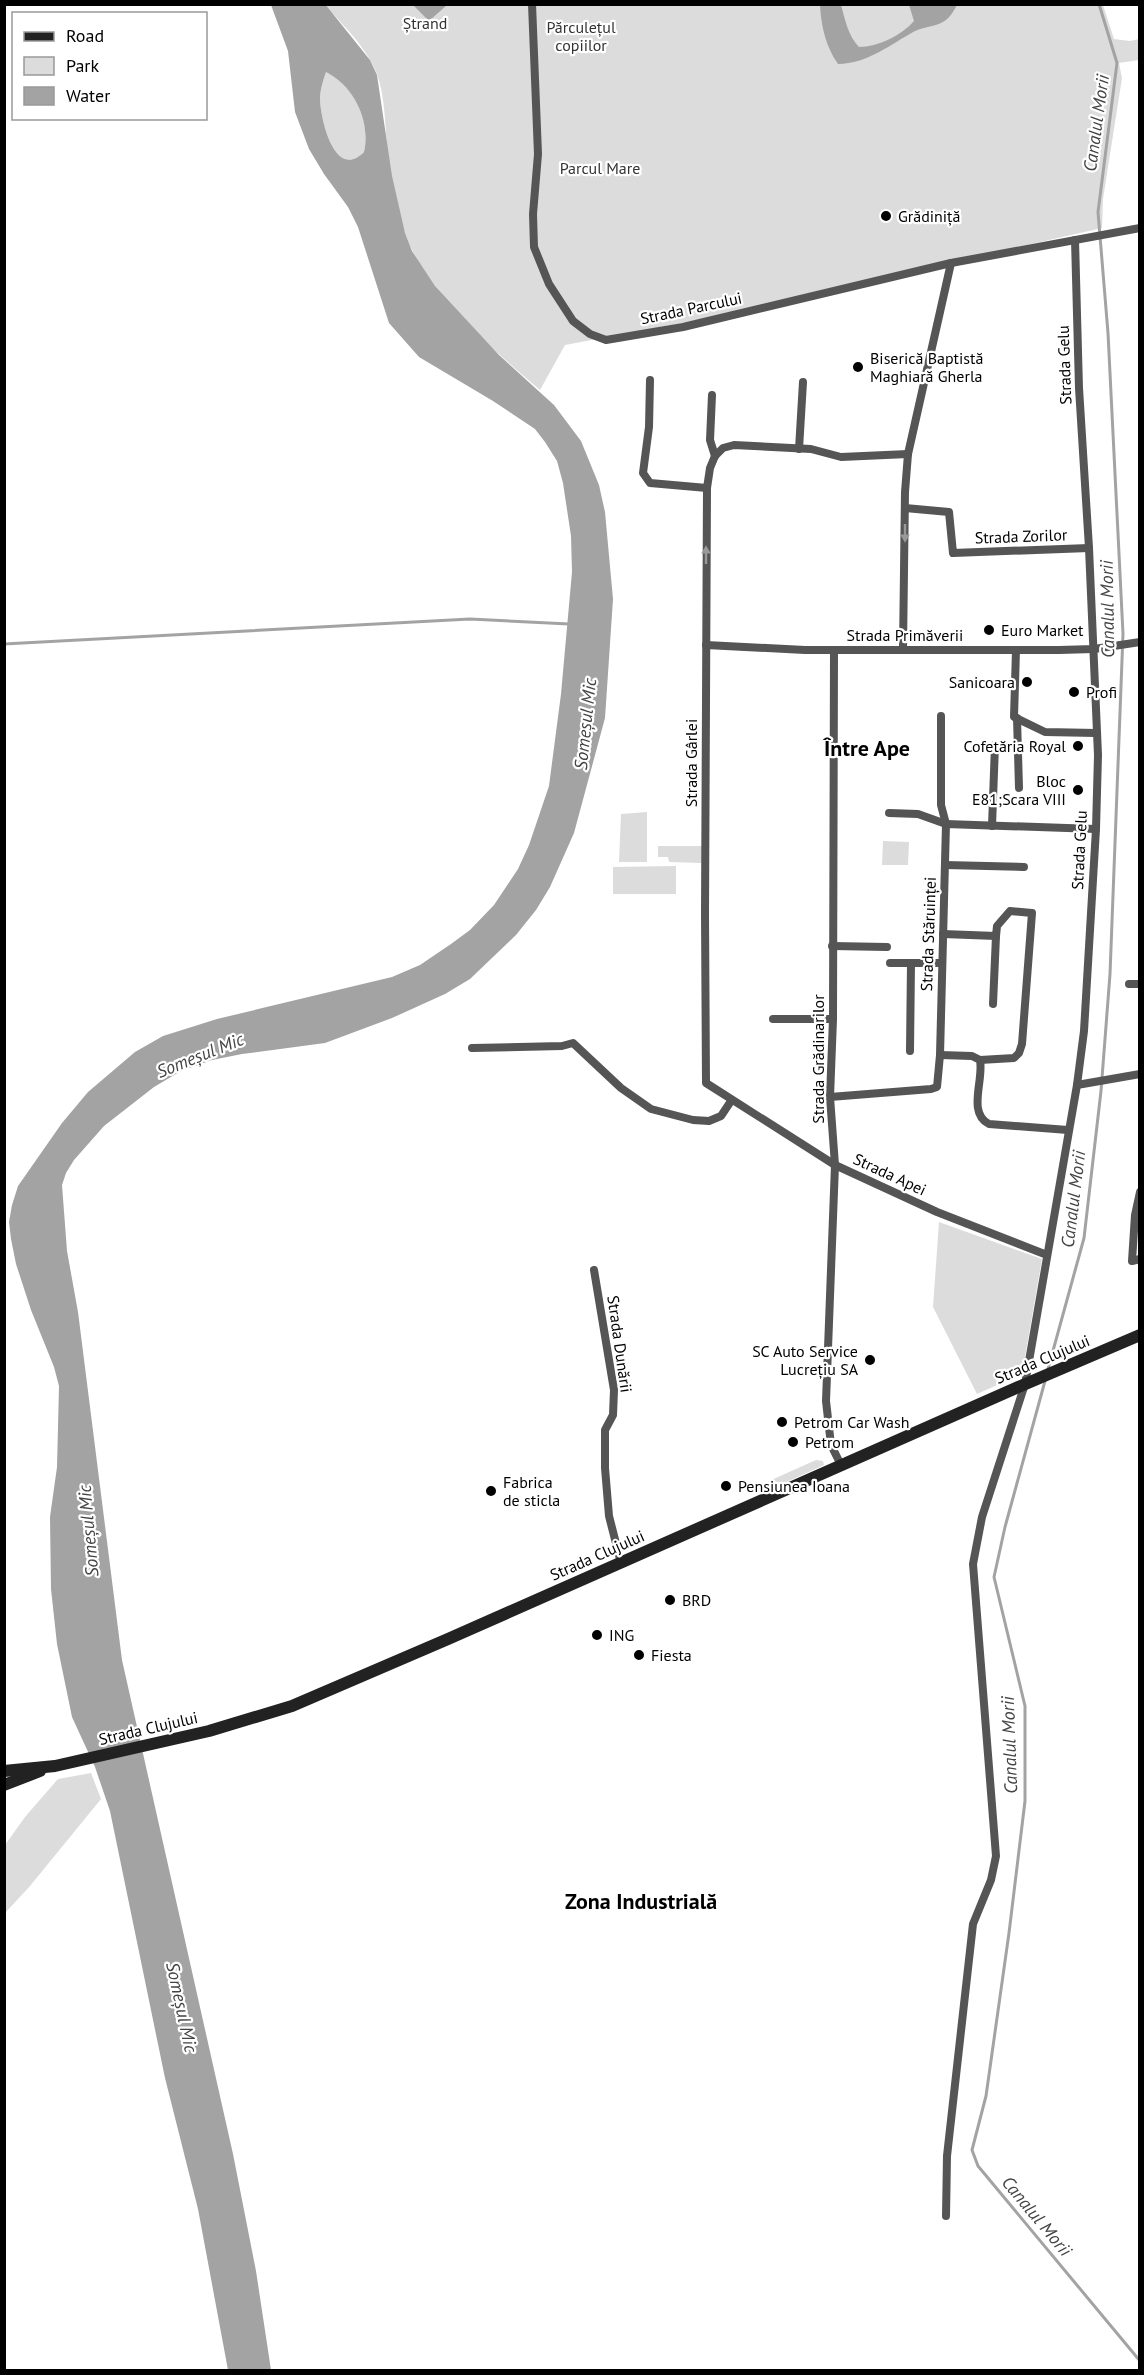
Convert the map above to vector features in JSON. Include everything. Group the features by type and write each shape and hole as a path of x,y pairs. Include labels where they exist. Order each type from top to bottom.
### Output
{"main road":[{"name":"Strada Clujului","path":"4,1785 55,1766 209,1731 292,1706 377,1671 840,1465 1140,1335"},
{"name":"Strada Clujului","path":"4,1771 55,1766"}],"street":[{"name":"Strada Parcului","path":"532,4 538,154 533,214 534,248 549,284 573,321 590,334 606,340 683,327 951,263 1140,228"},
{"name":"Strada Gelu","path":"946,2216 947,2156 973,1924 991,1880 996,1856 973,1564 982,1517 1031,1382 1047,1255 1077,1085 1084,1031 1098,754 1079,388 1075,240"},
{"path":"903,649 908,453 951,263"},
{"path":"650,380 649,427 643,473 645,477 650,483 707,488"},
{"path":"799,448 803,382"},
{"path":"712,395 711,440 715,456"},
{"path":"715,456 723,448 734,445 799,448 822,451 841,457 908,453"},
{"name":"Strada Gârlei","path":"706,1083 707,488 710,468 715,456"},
{"name":"Strada Zorilor","path":"905,508 949,512 953,553 1089,548"},
{"name":"Strada Primăverii","path":"706,645 834,650 1016,650 1094,649 1139,642"},
{"name":"Strada Grădinarilor","path":"834,650 833,1019 830,1097 835,1165 826,1401 831,1445 840,1465"},
{"path":"1016,650 1014,717 1045,732 1096,733"},
{"name":"Strada Stăruinței","path":"830,1097 937,1087 940,1055 946,824 941,805 942,716"},
{"path":"1017,718 1019,788"},
{"path":"992,826 995,745"},
{"path":"889,813 918,814 946,824 1096,829"},
{"path":"945,865 1024,867"},
{"path":"940,1055 972,1056 980,1060 1014,1058 1019,1053 1022,1044 1032,913 1010,911 997,926 993,1004"},
{"path":"943,934 996,936"},
{"path":"832,946 887,947"},
{"path":"890,963 941,963"},
{"path":"910,1051 911,963"},
{"path":"1129,984 1140,984"},
{"path":"773,1019 833,1019"},
{"path":"472,1048 562,1046 573,1043 621,1088 651,1109 693,1120 709,1121 721,1116 731,1101"},
{"path":"980,1060 977,1113 981,1120 989,1124 1068,1130"},
{"path":"1077,1085 1140,1074"},
{"name":"Strada Apei","path":"706,1083 835,1165 937,1212 1047,1255"},
{"path":"1140,1192 1135,1215 1132,1262 1140,1259"},
{"name":"Strada Dunării","path":"594,1270 614,1390 613,1415 604,1430 604,1468 609,1516 621,1563"}],"green space":[{"name":"Parcul Mare","path":"325,5 1103,5 1114,39 1130,41 1139,39 1139,60 1119,63 1122,78 1103,199 1102,228 697,320 565,345 540,390 464,320 429,278 416,257 402,226 394,192 383,101 377,74 361,46"},
{"path":"326,72 345,86 358,105 362,116 366,140 364,152 354,159 345,159 338,154 331,145 323,121 320,100"},
{"path":"647,812 647,862 619,862 621,814"},
{"path":"883,841 909,842 908,865 882,865"},
{"path":"658,846 703,846 702,863 669,862 668,857 658,857"},
{"path":"676,866 676,894 613,894 613,867"},
{"path":"939,1222 1042,1259 1022,1374 977,1394 933,1307"},
{"path":"816,1460 823,1461 824,1465 767,1491 765,1489 769,1481"},
{"path":"91,1773 101,1799 5,1913 5,1845 25,1817 58,1779"}],"water":[{"name":"Someșul Mic","path":"325,4 370,60 377,75 392,176 405,233 412,251 435,286 499,355 554,405 581,441 599,485 605,512 613,599 605,718 574,833 550,887 536,910 516,935 470,979 445,994 392,1018 325,1043 242,1054 212,1060 181,1071 154,1087 104,1126 74,1160 62,1185 67,1251 78,1312 122,1660 233,2154 256,2271 271,2370 228,2370 198,2209 165,2078 110,1811 95,1767 72,1717 57,1644 51,1589 50,1517 57,1467 59,1386 16,1264 9,1222 12,1205 18,1186 62,1123 88,1092 135,1052 163,1036 217,1019 392,977 420,965 451,944 470,930 494,905 518,869 529,845 549,786 561,694 572,572 571,536 563,483 557,461 545,442 535,429 419,357 389,323 358,227 348,207 309,149 295,112 288,51 271,5","holes":["326,72 336,78 352,95 365,128 364,152 354,159 345,159 338,154 331,145 323,121 320,96"]},
{"path":"413,5 447,5 429,21"},
{"path":"820,5 841,5 850,33 859,47 882,42 909,26 914,21 909,5 957,5 949,17 942,22 915,31 869,57 838,64 825,36"}],"waterway":[{"name":"Canalul Morii","path":"1048,1369 1084,1238 1101,1091 1110,974 1123,634 1108,333 1098,212 1117,63 1099,4"},
{"path":"4,644 470,619 569,624"},
{"name":"Canalul Morii","path":"1045,1381 1005,1527 994,1577 1025,1706 1025,1801 986,2096 972,2150 978,2166 1140,2361"}],"place":[{"name":"Grădiniță","path":"886,216"},
{"name":"Biserică Baptistă Maghiară Gherla","path":"858,367"},
{"name":"Euro Market","path":"989,630"},
{"name":"Sanicoara","path":"1027,682"},
{"name":"Profi","path":"1074,692"},
{"name":"Cofetăria Royal","path":"1078,746"},
{"name":"Bloc E81;Scara VIII","path":"1078,790"},
{"name":"SC Auto Service Lucrețiu SA","path":"870,1360"},
{"name":"Petrom Car Wash","path":"782,1422"},
{"name":"Petrom","path":"793,1442"},
{"name":"Pensiunea Ioana","path":"726,1486"},
{"name":"Fabrica de sticla","path":"491,1491"},
{"name":"BRD","path":"670,1600"},
{"name":"ING","path":"597,1635"},
{"name":"Fiesta","path":"639,1655"}],"district":[{"name":"Între Ape","path":"867,748"},
{"name":"Zona Industrială","path":"641,1901"}],"park label":[{"name":"Ștrand","path":"425,23"},
{"name":"Părculețul copiilor","path":"581,36"}]}
